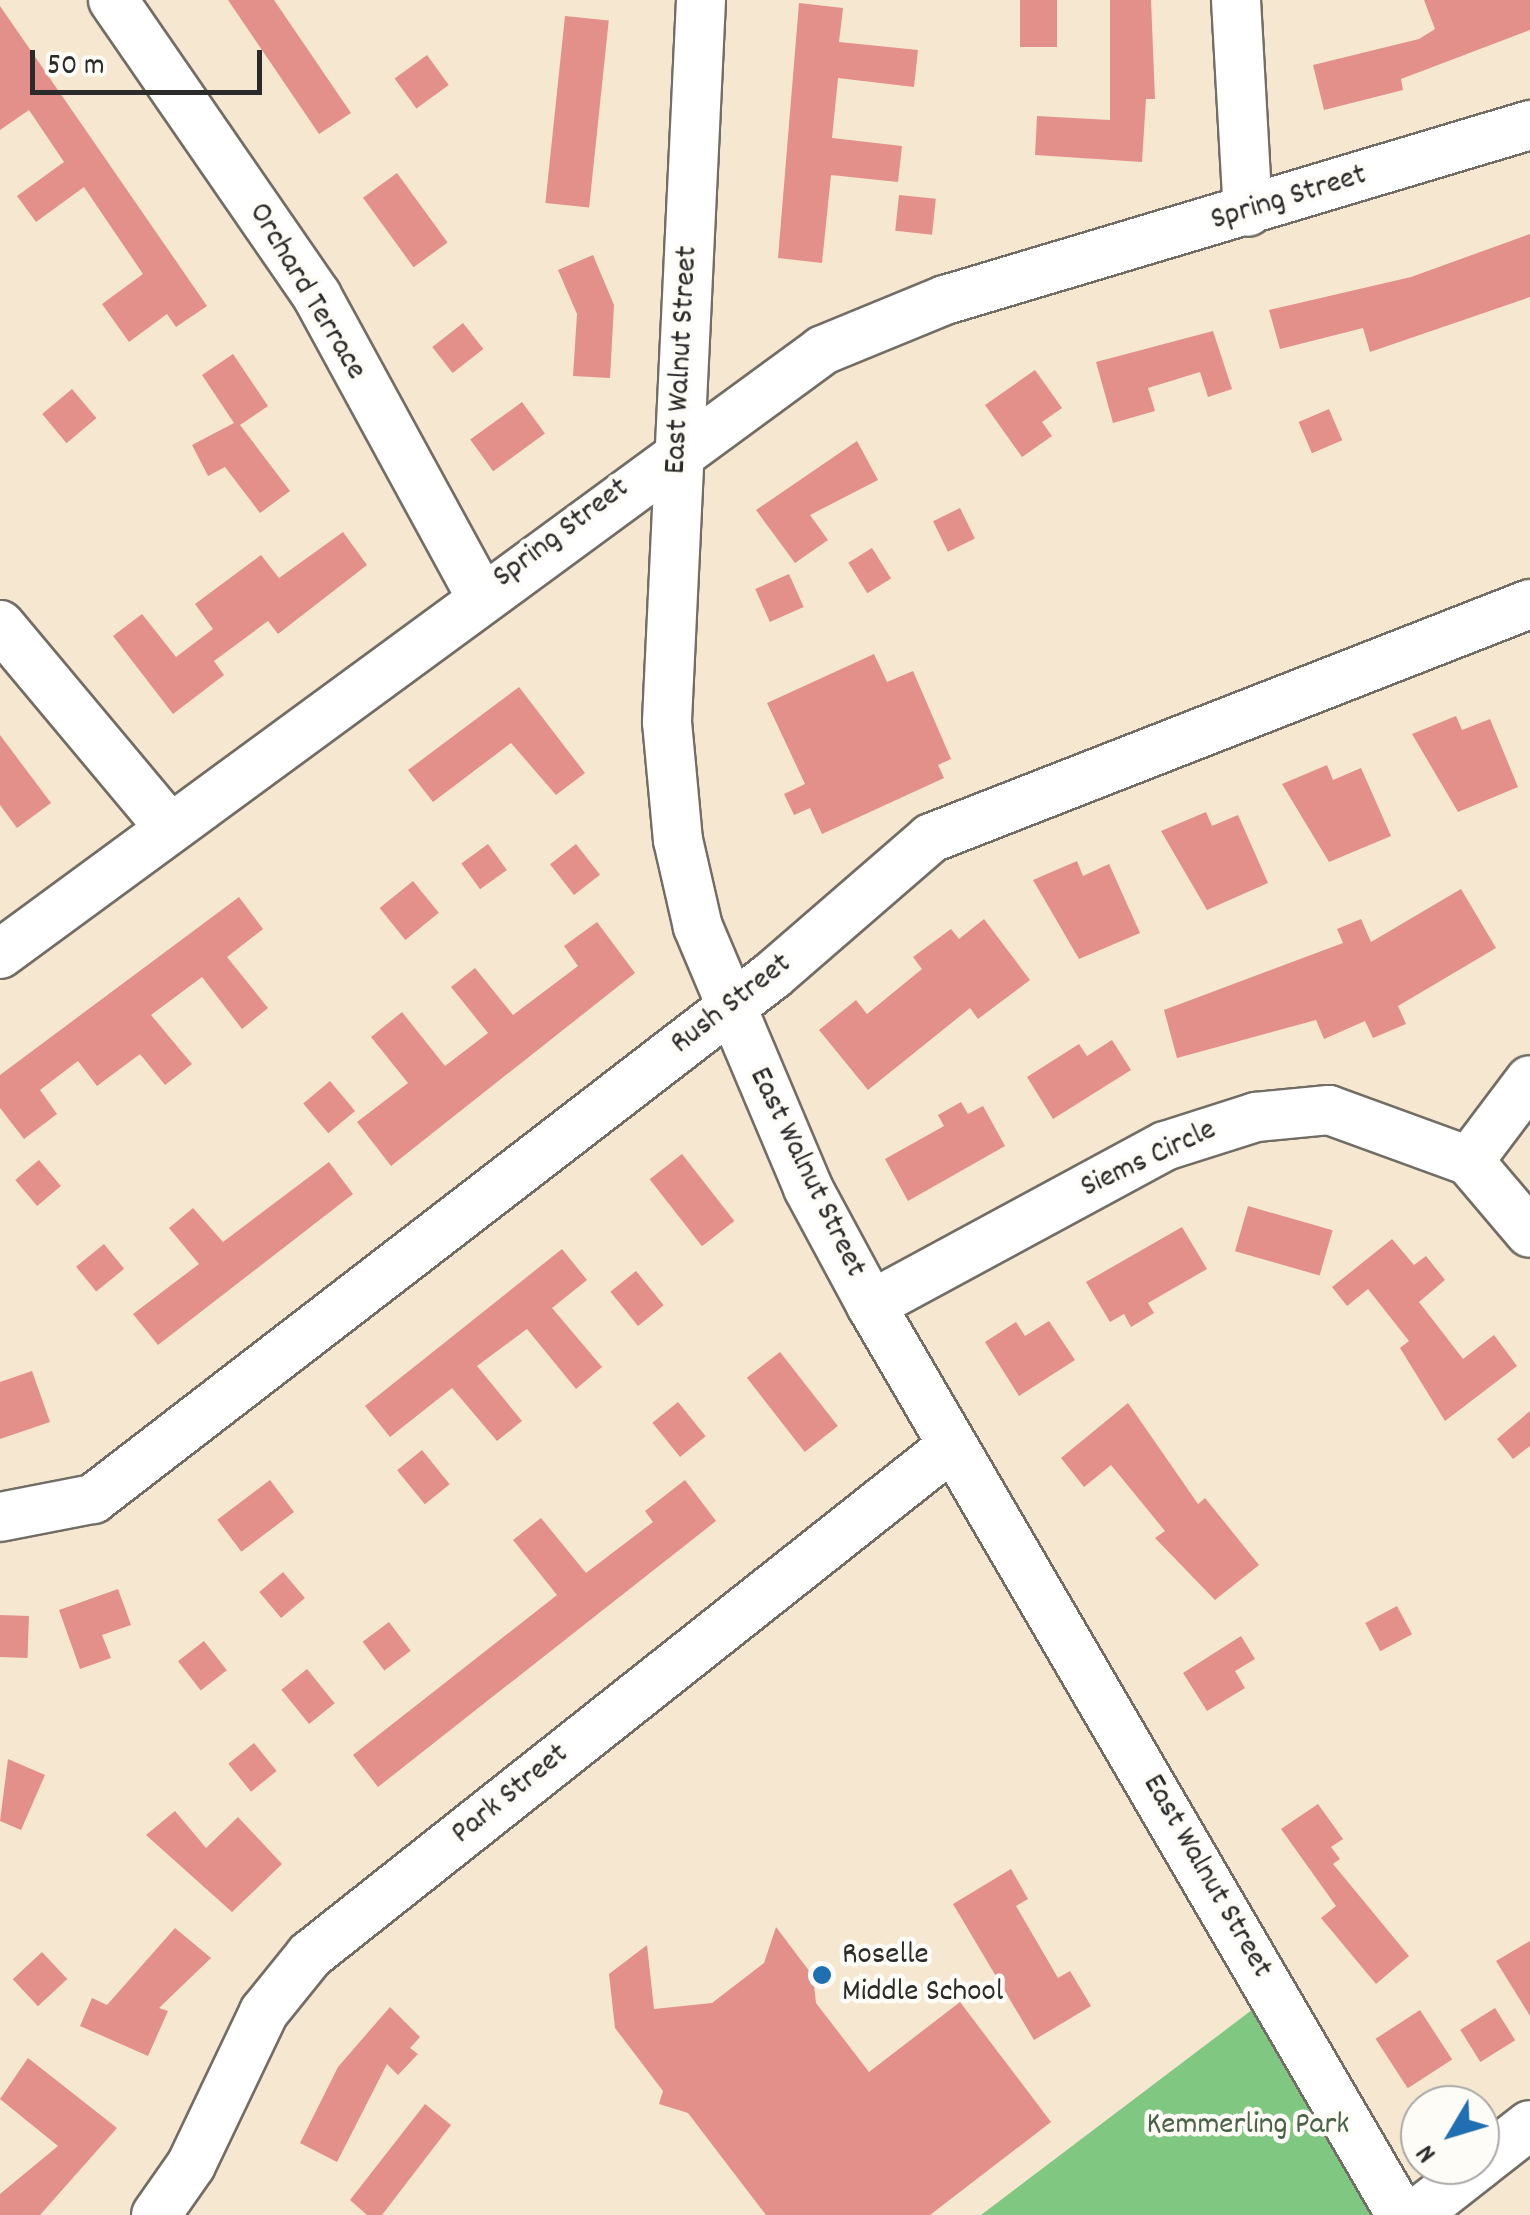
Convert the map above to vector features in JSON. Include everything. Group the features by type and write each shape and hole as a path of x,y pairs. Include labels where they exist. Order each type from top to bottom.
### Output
{"street":[{"name":"Orchard Terrace","path":"114,0 317,296 480,594"},
{"name":"East Walnut Street","path":"701,0 667,722 678,840 728,1008 872,1305 951,1447 1401,2215"},
{"path":"1236,0 1248,212"},
{"name":"Spring Street","path":"0,954 678,448 823,350 904,314 1530,125"},
{"name":"Rush Street","path":"0,1518 93,1499 728,1008 956,825 1530,604"},
{"path":"0,625 168,827"},
{"path":"1530,1080 1469,1161 1530,1234"},
{"name":"Siems Circle","path":"872,1305 1165,1146 1231,1122 1329,1110 1469,1161"},
{"name":"Park Street","path":"156,2215 192,2165 264,2012 310,1955 951,1447"},
{"path":"1500,2149 1530,2126"},
{"path":"1415,2215 1454,2185"}],"green space":[{"name":"Kemmerling Park","path":"1273,1994 1410,2215 981,2215"}],"building":[{"path":"228,0 274,0 351,113 319,134"},
{"path":"1020,0 1057,0 1057,47 1020,47"},
{"path":"1110,0 1151,0 1155,99 1146,99 1142,162 1035,155 1037,116 1110,120"},
{"path":"1424,0 1530,0 1530,30 1401,79 1403,90 1324,110 1313,65 1419,39 1435,29"},
{"path":"799,3 843,8 839,42 918,50 914,87 838,78 832,138 902,146 898,182 831,175 822,263 778,258"},
{"path":"0,6 207,306 176,327 167,314 129,342 102,304 143,274 84,187 36,222 17,196 64,162 29,110 0,130"},
{"path":"565,16 609,21 589,208 545,203"},
{"path":"427,55 449,85 416,108 395,79"},
{"path":"397,173 448,243 414,267 363,198"},
{"path":"899,195 936,199 932,235 895,231"},
{"path":"1530,234 1530,297 1370,352 1363,328 1280,349 1269,310 1411,277"},
{"path":"593,255 614,305 610,378 573,376 577,314 558,270"},
{"path":"463,323 483,349 453,373 432,347"},
{"path":"1213,331 1232,389 1208,397 1200,372 1148,388 1155,411 1113,423 1096,362"},
{"path":"233,354 268,406 240,425 290,491 260,513 225,467 208,476 192,445 234,423 202,375"},
{"path":"1035,370 1062,408 1042,422 1052,436 1022,457 985,405"},
{"path":"72,389 96,418 67,443 42,414"},
{"path":"522,402 545,434 493,471 470,440"},
{"path":"1329,409 1342,440 1312,453 1299,422"},
{"path":"857,441 878,480 810,515 828,540 795,563 756,510"},
{"path":"960,508 975,539 948,552 933,521"},
{"path":"343,532 367,565 278,634 268,621 214,661 224,675 173,714 113,636 142,614 176,657 213,629 195,604 261,555 279,578"},
{"path":"872,548 891,579 867,593 848,563"},
{"path":"789,574 804,607 770,622 755,589"},
{"path":"874,654 887,682 913,671 951,759 938,765 944,778 822,834 810,808 794,815 784,794 805,784 767,703"},
{"path":"519,687 585,773 556,795 511,743 433,802 408,770"},
{"path":"1456,716 1462,730 1490,719 1518,787 1458,812 1412,734"},
{"path":"0,735 51,803 17,828 0,805"},
{"path":"1327,765 1333,780 1361,768 1391,836 1329,862 1282,784"},
{"path":"1206,812 1212,826 1238,815 1268,883 1207,910 1161,831"},
{"path":"488,844 507,870 480,889 461,863"},
{"path":"576,844 600,875 574,895 550,864"},
{"path":"1077,861 1083,876 1109,864 1140,933 1079,959 1033,880"},
{"path":"413,881 439,913 405,940 380,908"},
{"path":"1461,889 1496,948 1398,1006 1406,1024 1373,1038 1365,1021 1324,1039 1316,1020 1177,1058 1164,1010 1343,943 1337,929 1361,919 1371,942"},
{"path":"239,897 263,929 227,957 268,1008 242,1029 202,977 151,1015 192,1064 165,1085 140,1054 97,1086 78,1061 40,1090 57,1114 24,1139 0,1108 0,1075"},
{"path":"984,919 1030,980 978,1019 970,1008 868,1090 819,1030 856,1000 867,1014 922,969 913,957 951,929 959,939"},
{"path":"597,922 635,973 391,1166 357,1122 408,1083 371,1037 402,1012 445,1066 488,1033 451,987 475,968 513,1015 578,966 564,946"},
{"path":"1112,1040 1131,1070 1053,1119 1027,1077 1079,1044 1087,1056"},
{"path":"330,1081 355,1111 328,1133 303,1103"},
{"path":"961,1102 968,1114 983,1106 1005,1146 908,1201 885,1159 944,1126 938,1115"},
{"path":"682,1154 734,1221 702,1246 650,1179"},
{"path":"39,1160 61,1186 37,1206 15,1180"},
{"path":"329,1162 353,1194 158,1345 133,1314 199,1264 169,1228 193,1208 223,1242"},
{"path":"1248,1206 1333,1230 1320,1275 1235,1251"},
{"path":"1182,1227 1207,1269 1148,1303 1154,1313 1131,1327 1124,1314 1110,1322 1086,1282"},
{"path":"1392,1239 1414,1265 1426,1256 1445,1280 1419,1302 1463,1359 1494,1335 1517,1366 1445,1421 1400,1348 1409,1341 1368,1289 1347,1306 1332,1287"},
{"path":"104,1244 124,1269 96,1292 76,1267"},
{"path":"562,1249 587,1280 552,1308 602,1367 576,1389 527,1329 477,1366 522,1421 497,1441 452,1388 390,1437 365,1406"},
{"path":"636,1271 664,1305 638,1326 610,1292"},
{"path":"1049,1321 1075,1360 1019,1396 985,1342 1016,1322 1025,1336"},
{"path":"780,1352 838,1426 805,1452 747,1378"},
{"path":"32,1371 50,1422 0,1439 0,1382"},
{"path":"678,1402 706,1436 680,1457 652,1423"},
{"path":"1128,1403 1198,1504 1205,1498 1259,1565 1215,1600 1155,1538 1165,1531 1111,1465 1084,1487 1061,1458"},
{"path":"1530,1411 1530,1446 1513,1459 1497,1439"},
{"path":"422,1450 450,1484 425,1504 397,1470"},
{"path":"270,1480 294,1512 241,1552 217,1520"},
{"path":"685,1480 716,1521 378,1787 353,1755 557,1595 513,1540 541,1518 586,1573 653,1522 645,1511"},
{"path":"283,1572 305,1598 281,1618 259,1592"},
{"path":"118,1589 131,1625 102,1635 111,1658 80,1669 59,1610"},
{"path":"1397,1606 1412,1634 1380,1651 1365,1623"},
{"path":"0,1615 29,1616 28,1658 0,1657"},
{"path":"389,1622 411,1651 384,1671 363,1642"},
{"path":"1241,1636 1255,1659 1235,1671 1245,1688 1207,1711 1183,1673"},
{"path":"204,1641 227,1670 201,1690 178,1661"},
{"path":"307,1669 335,1703 309,1724 281,1690"},
{"path":"254,1743 277,1771 251,1792 228,1764"},
{"path":"8,1759 45,1775 21,1830 0,1821"},
{"path":"1318,1804 1343,1839 1331,1847 1340,1859 1333,1864 1409,1956 1376,1984 1321,1918 1336,1906 1281,1829"},
{"path":"175,1811 206,1848 238,1817 282,1864 232,1912 146,1835"},
{"path":"1011,1869 1028,1899 1016,1906 1058,1978 1070,1971 1091,2006 1034,2040 953,1904"},
{"path":"776,1927 813,1976 816,2003 869,2072 960,2002 1051,2122 930,2215 766,2215 688,2113 659,2104 663,2091 615,2028 609,1974 647,1945 654,2009 712,2003 764,1963"},
{"path":"175,1928 211,1958 159,2008 168,2011 148,2056 80,2026 92,1998 107,2005"},
{"path":"1530,1941 1530,2016 1496,1961"},
{"path":"42,1952 67,1979 38,2006 13,1979"},
{"path":"390,2007 420,2037 410,2048 418,2054 398,2075 387,2064 337,2162 300,2143 338,2067"},
{"path":"1495,2008 1515,2040 1480,2062 1460,2030"},
{"path":"1420,2010 1452,2059 1413,2085 1406,2085 1376,2039"},
{"path":"28,2058 117,2128 40,2215 0,2215 0,2194 58,2146 0,2099"},
{"path":"425,2104 451,2125 382,2215 367,2215 350,2200"}],"place":[{"name":"Roselle Middle School","path":"822,1975"}]}
